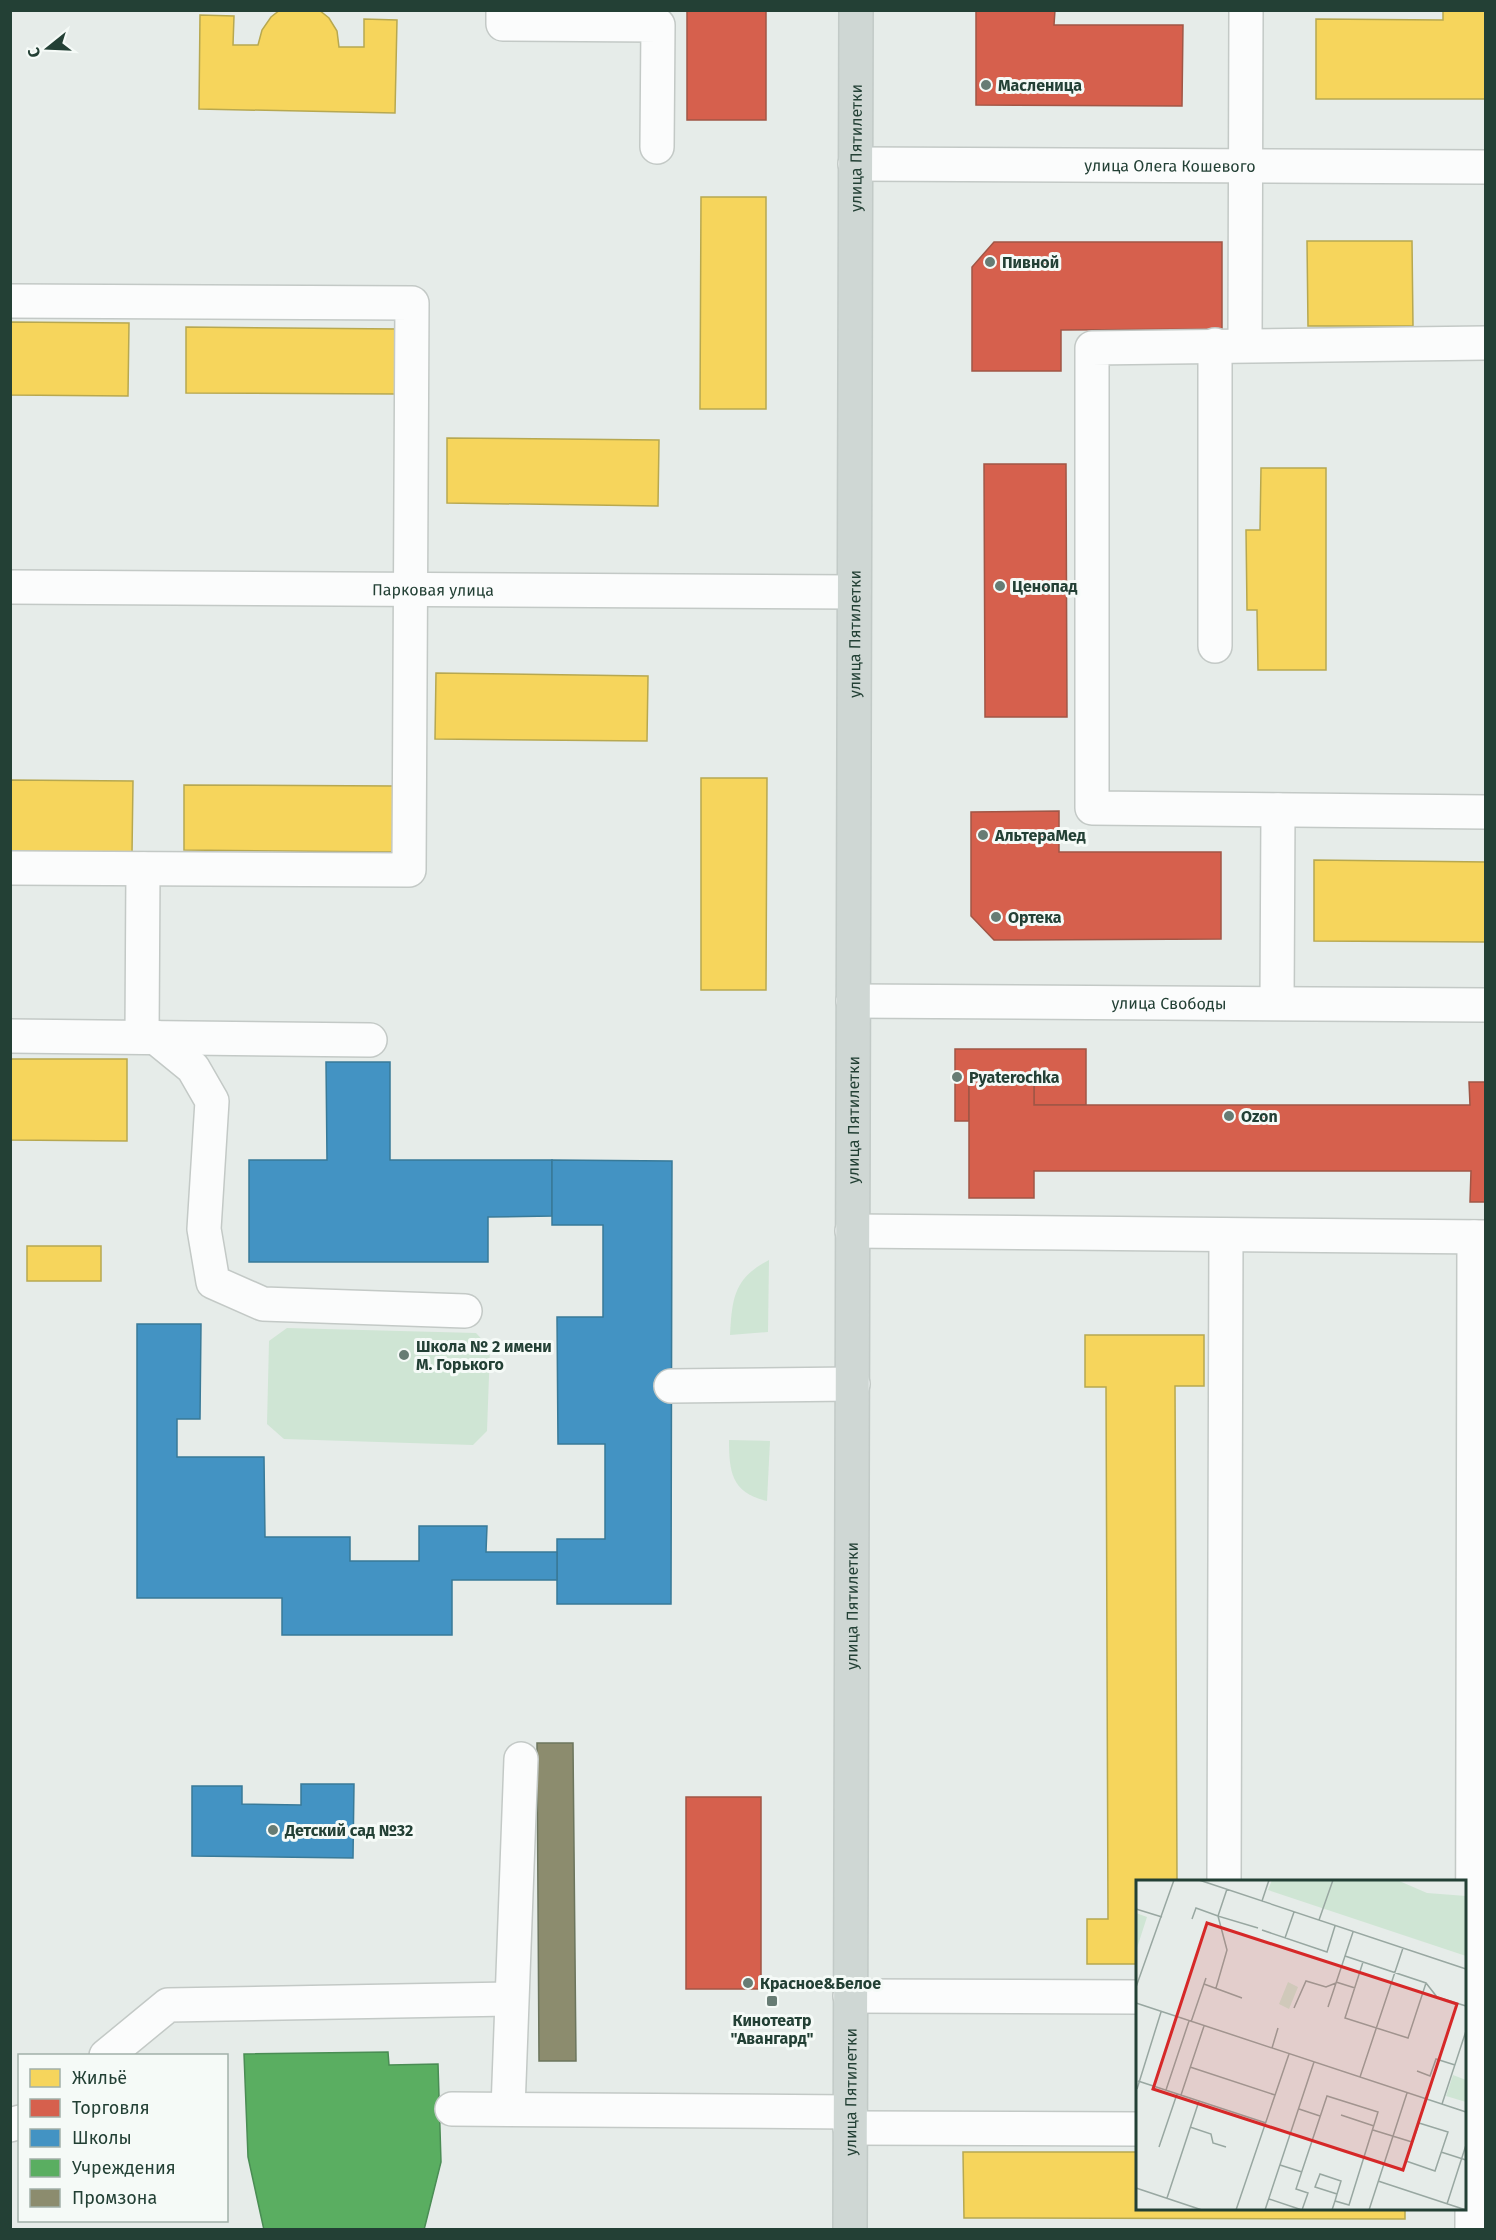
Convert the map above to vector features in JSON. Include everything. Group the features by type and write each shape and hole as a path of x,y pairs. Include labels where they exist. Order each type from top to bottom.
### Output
{"main road":[{"name":"улица Пятилетки","path":"849,2229 856,10"}],"street":[{"path":"503,10 503,24 658,25 657,147"},
{"path":"1215,646 1230,345 1246,166 1246,10"},
{"name":"улица Олега Кошевого","path":"855,164 1485,167"},
{"path":"10,301 412,303 409,870 10,868"},
{"path":"1485,343 1092,348 1092,808 1485,812"},
{"name":"Парковая улица","path":"10,587 854,592"},
{"path":"1277,1003 1278,810"},
{"path":"143,869 149,1037"},
{"name":"улица Свободы","path":"853,1001 1485,1005"},
{"path":"10,1036 370,1040"},
{"path":"149,1037 194,1068 212,1101 204,1229 213,1282 263,1305 465,1311"},
{"path":"852,1231 1480,1237 1479,1836 1468,1998 1479,2036 1468,2131 1472,2229"},
{"path":"1224,1880 1226,1235"},
{"path":"671,1386 853,1384"},
{"path":"508,2109 521,1759"},
{"path":"850,1996 1136,1997"},
{"path":"107,2054 168,2005 511,1999"},
{"path":"452,2109 1136,2129"}],"green space":[{"path":"769,1260 768,1332 730,1335 732,1310 737,1290 748,1274"},
{"path":"287,1328 476,1333 490,1348 487,1431 473,1445 284,1439 267,1424 269,1341"},
{"path":"729,1440 770,1441 767,1501 746,1493 735,1480 730,1462"}],"building: Жильё":[{"path":"280,10 319,10 329,18 337,31 339,47 364,47 364,19 397,20 395,113 199,109 200,15 234,16 233,45 258,45 262,30 271,17"},
{"path":"1443,10 1486,10 1486,99 1316,99 1316,19 1443,20"},
{"path":"701,197 766,197 766,409 700,409"},
{"path":"1307,241 1412,241 1413,326 1308,326"},
{"path":"10,322 129,323 128,396 10,395"},
{"path":"186,327 398,329 397,394 186,393"},
{"path":"447,438 659,440 658,506 447,503"},
{"path":"1261,468 1326,468 1326,670 1258,670 1257,610 1247,610 1246,530 1260,530"},
{"path":"436,673 648,676 647,741 435,739"},
{"path":"701,778 767,778 766,990 701,990"},
{"path":"10,780 133,781 132,854 10,853"},
{"path":"184,785 395,786 395,852 184,850"},
{"path":"1314,860 1486,862 1486,942 1314,941"},
{"path":"10,1059 127,1059 127,1141 10,1140"},
{"path":"27,1246 101,1246 101,1281 27,1281"},
{"path":"1085,1335 1204,1335 1204,1386 1175,1386 1177,1880 1136,1880 1136,1964 1087,1964 1087,1919 1108,1919 1106,1387 1085,1387"},
{"path":"963,2152 1136,2152 1136,2210 1405,2210 1405,2219 964,2218"}],"building: Торговля":[{"path":"687,10 766,10 766,120 687,120"},
{"path":"976,10 1055,10 1054,25 1183,25 1182,106 976,105"},
{"path":"994,242 1222,242 1222,329 1061,330 1061,371 972,371 972,267"},
{"path":"984,464 1066,464 1067,717 985,717"},
{"path":"1059,811 1059,852 1221,852 1221,939 994,940 971,916 971,812"},
{"path":"955,1049 1086,1049 1086,1105 1034,1105 1034,1081 969,1081 969,1121 955,1121"},
{"path":"969,1081 1034,1081 1034,1105 1470,1105 1469,1082 1486,1082 1486,1202 1470,1202 1471,1171 1034,1171 1034,1198 969,1198"},
{"path":"686,1797 761,1797 761,1989 686,1989"}],"building: Школы":[{"path":"326,1062 390,1062 390,1160 552,1160 552,1216 488,1217 488,1262 249,1262 249,1160 327,1160"},
{"path":"552,1160 672,1161 671,1604 557,1604 557,1539 605,1539 605,1444 558,1444 557,1317 603,1317 603,1225 552,1225"},
{"path":"137,1324 201,1324 200,1419 177,1419 177,1457 264,1457 265,1537 350,1537 350,1561 419,1561 419,1526 487,1526 486,1552 557,1552 557,1580 452,1580 452,1635 282,1635 282,1598 137,1598"},
{"name":"Детский сад №32","path":"301,1784 354,1784 353,1858 192,1856 192,1786 242,1786 242,1804 301,1805"}],"building: Учреждения":[{"path":"388,2052 389,2065 438,2064 441,2162 424,2230 264,2230 248,2157 244,2054"}],"building: Промзона":[{"path":"537,1743 573,1743 576,2061 539,2061"}],"place":[{"name":"Масленица","path":"986,85"},
{"name":"Пивной","path":"990,262"},
{"name":"Ценопад","path":"1000,586"},
{"name":"АльтераМед","path":"983,835"},
{"name":"Ортека","path":"996,917"},
{"name":"Pyaterochka","path":"957,1077"},
{"name":"Ozon","path":"1229,1116"},
{"name":"Школа № 2 имени М. Горького","path":"404,1355"},
{"name":"Детский сад №32","path":"273,1830"},
{"name":"Красное&Белое","path":"748,1983"},
{"name":"Кинотеатр \"Авангард\"","path":"772,2001"}]}
